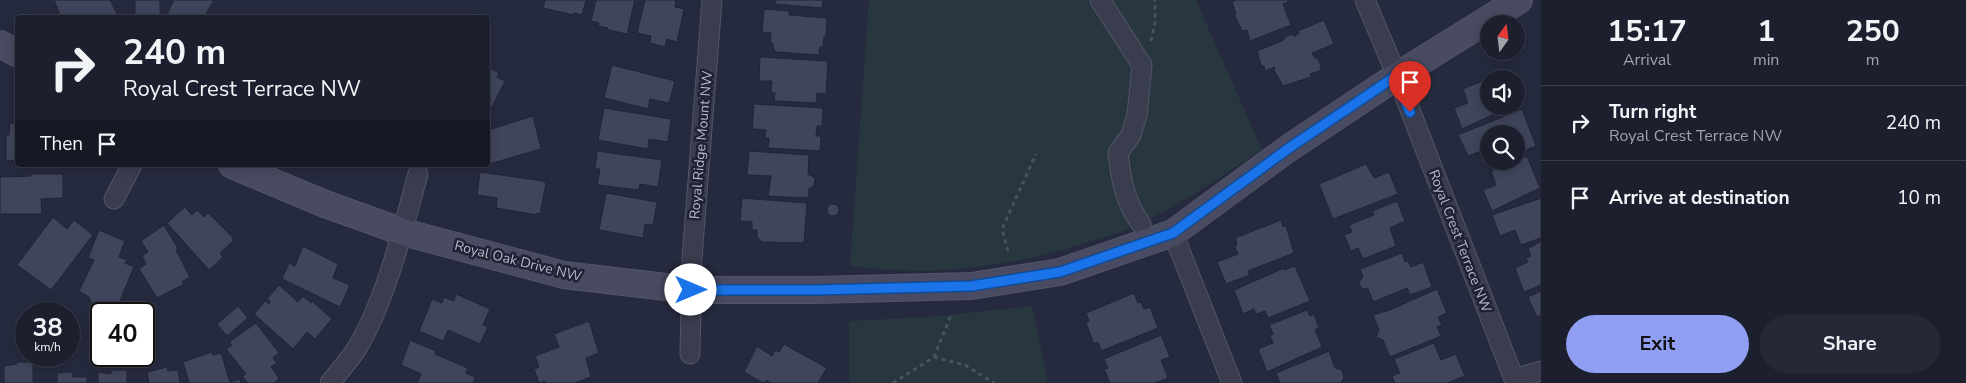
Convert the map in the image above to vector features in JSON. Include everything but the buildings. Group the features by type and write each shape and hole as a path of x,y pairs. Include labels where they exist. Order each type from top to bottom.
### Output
{"street":[{"name":"Royal Ridge Mount NW","path":"690,354 691,290 712,0"},
{"path":"1100,0 1142,65 1137,115 1130,135 1118,154 1123,189 1132,211 1141,224"},
{"path":"1365,0 1396,76"},
{"name":"Royal Oak Drive NW","path":"237,167 325,204 403,232 564,275 691,290 816,290 971,286 1060,272 1173,233 1289,148 1396,76 1519,0"},
{"path":"0,44 15,52"},
{"name":"Royal Crest Terrace NW","path":"1396,76 1514,379 1541,371"},
{"path":"114,199 131,167"},
{"path":"330,383 356,349 377,304 403,232 418,174"},
{"path":"1173,233 1232,383"}],"path":[{"path":"1142,65 1151,44 1155,23 1155,0"},
{"path":"1008,251 1002,229 1036,154"},
{"path":"893,383 934,357 951,315"},
{"path":"934,357 965,365 994,383"}],"shaded area":[{"path":"869,0 1196,0 1262,150 1195,193 1143,222 1115,234 1056,252 1027,259 969,268 910,271 850,266"},
{"path":"1032,306 1048,383 849,383 849,321 929,317"}],"route":[{"path":"691,290 816,290 971,286 1060,272 1173,233 1289,148 1396,76 1410,112"}]}
